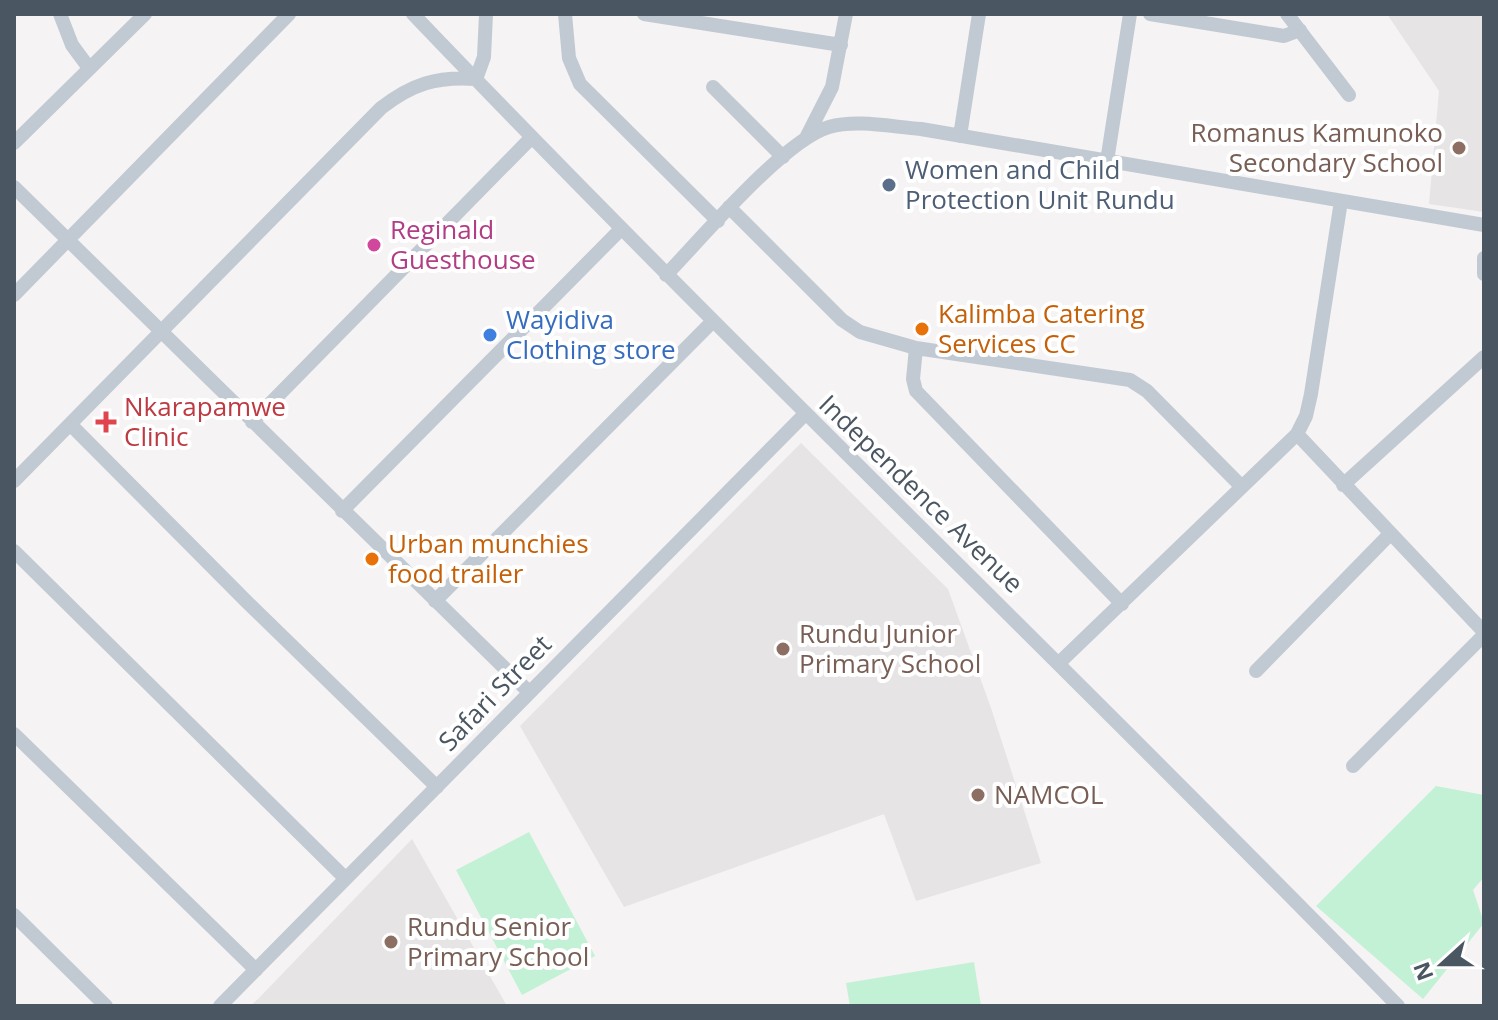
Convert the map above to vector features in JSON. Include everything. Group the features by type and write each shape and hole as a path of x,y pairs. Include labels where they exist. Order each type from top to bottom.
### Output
{"street":[{"path":"60,14 72,45 89,68"},
{"path":"14,143 145,14"},
{"path":"14,295 289,14"},
{"name":"Independence Avenue","path":"413,14 666,275 1059,663 1398,1006"},
{"path":"14,481 381,108 402,93 425,83 451,77 476,79 484,57 486,14"},
{"path":"565,14 569,58 580,84 718,221"},
{"path":"644,14 841,45"},
{"path":"806,138 832,87 846,14"},
{"path":"960,136 979,14"},
{"path":"1107,161 1130,14"},
{"path":"1150,14 1284,36 1300,30"},
{"path":"1287,14 1349,95"},
{"path":"713,87 783,157"},
{"path":"666,275 729,207 806,138 829,127 853,125 921,129 1484,225"},
{"path":"252,422 531,138"},
{"path":"14,187 529,692"},
{"path":"1059,663 1297,434 1306,416 1311,394 1341,201"},
{"path":"729,207 850,326 870,336 916,348 1130,380 1147,391 1242,487"},
{"path":"342,511 621,229"},
{"path":"1484,258 1484,274"},
{"path":"435,601 713,321"},
{"path":"916,348 913,379 916,391 1122,604"},
{"path":"1343,485 1484,357"},
{"name":"Safari Street","path":"220,1006 805,414"},
{"path":"70,424 235,591 437,787"},
{"path":"1297,434 1484,634 1353,766"},
{"path":"1256,671 1390,534"},
{"path":"14,551 345,878"},
{"path":"14,734 256,970"},
{"path":"14,915 106,1006"}],"shaded area":[{"name":"Romanus Kamunoko Secondary School","path":"1387,14 1484,14 1484,212 1429,204 1439,91"},
{"name":"Rundu Junior Primary School","path":"801,443 948,589 991,708 1041,863 916,901 884,814 624,907 520,726"},
{"name":"Rundu Senior Primary School","path":"412,839 507,1006 250,1006 259,998"}],"green space":[{"path":"1436,786 1484,795 1484,877 1473,890 1484,923 1423,999 1316,906"},
{"path":"529,832 595,956 522,995 456,870"},
{"path":"974,962 981,1006 850,1006 846,983"}],"place":[{"name":"Romanus Kamunoko Secondary School","path":"1459,148"},
{"name":"Women and Child Protection Unit Rundu","path":"889,185"},
{"name":"Reginald Guesthouse","path":"374,245"},
{"name":"Kalimba Catering Services CC","path":"922,329"},
{"name":"Wayidiva Clothing store","path":"490,335"},
{"name":"Nkarapamwe Clinic","path":"106,422"},
{"name":"Urban munchies food trailer","path":"372,559"},
{"name":"Rundu Junior Primary School","path":"783,649"},
{"name":"NAMCOL","path":"978,795"},
{"name":"Rundu Senior Primary School","path":"391,942"}]}
